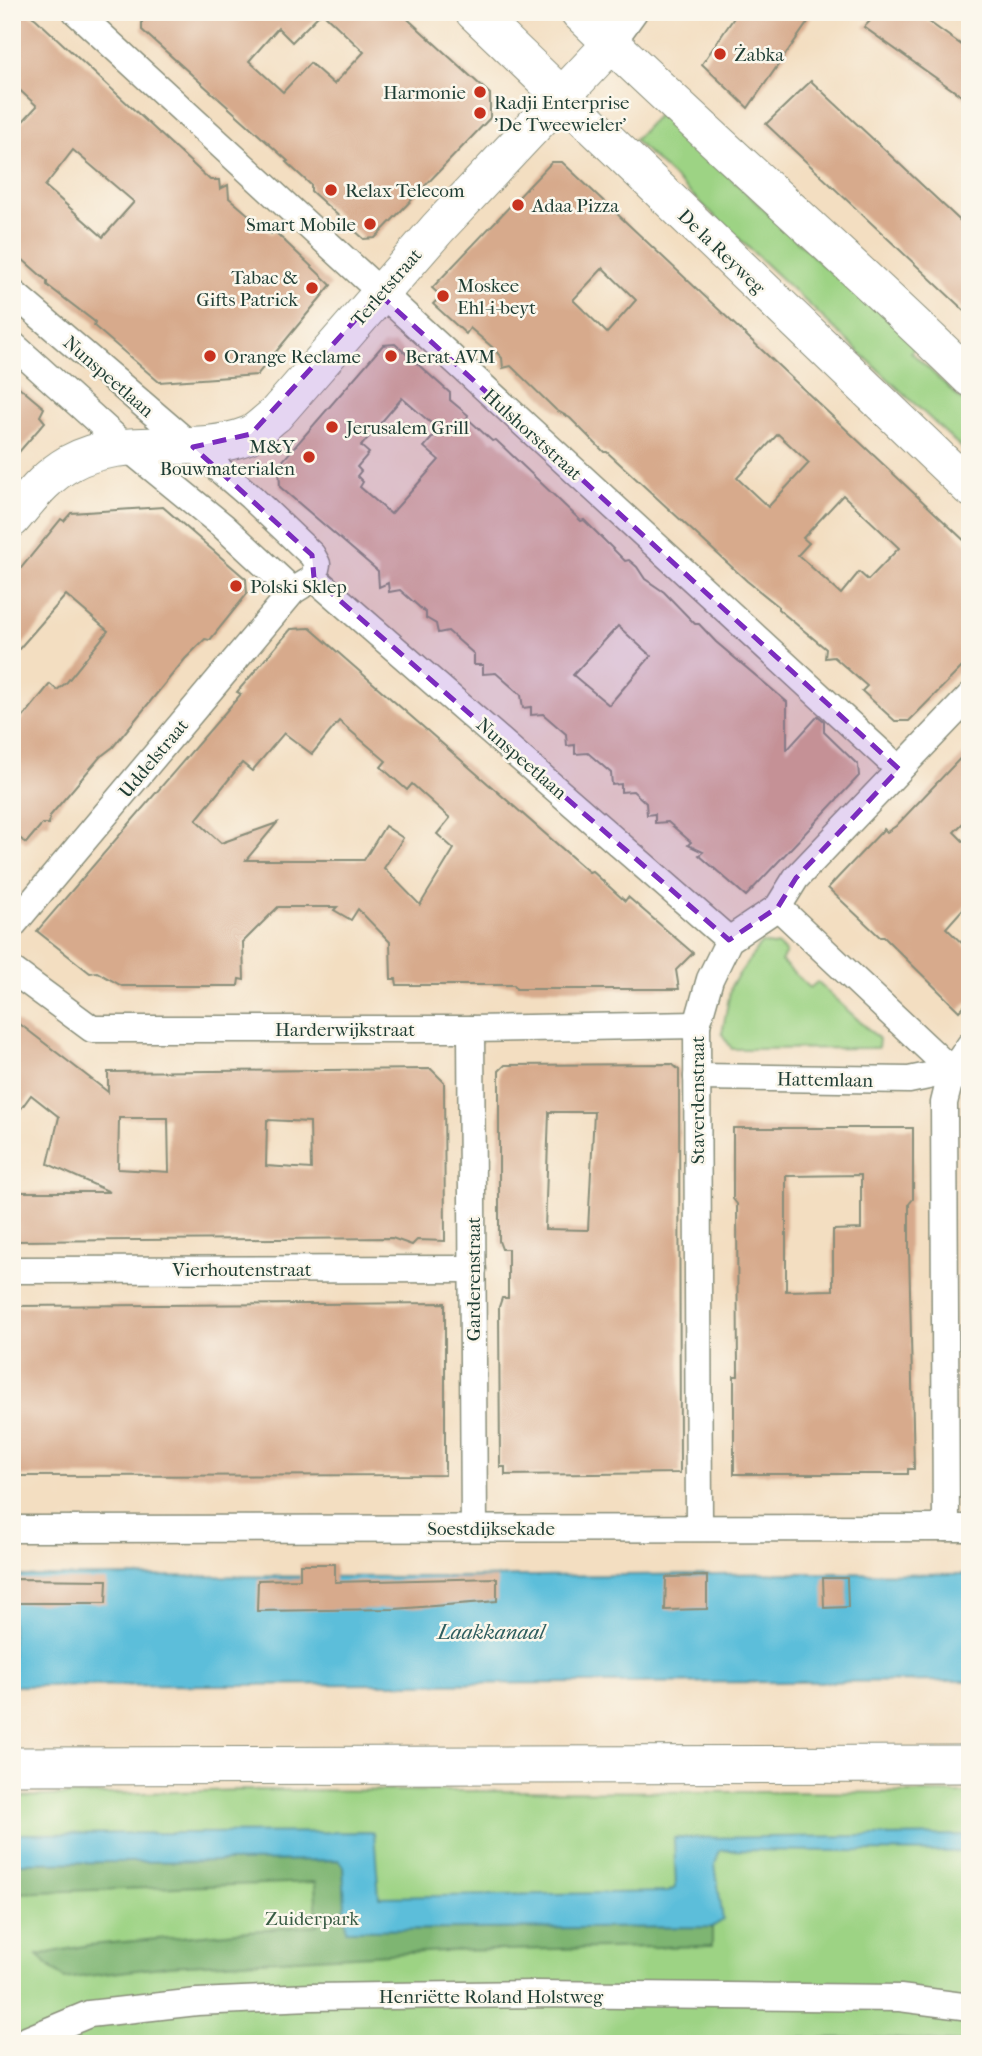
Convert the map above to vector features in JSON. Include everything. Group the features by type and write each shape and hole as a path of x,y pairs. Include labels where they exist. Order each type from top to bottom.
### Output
{"street":[{"name":"Hulshorststraat","path":"76,12 379,294 899,769"},
{"name":"De la Reyweg","path":"474,12 970,488"},
{"path":"579,12 882,292 970,378"},
{"path":"611,44 634,12"},
{"name":"Terletstraat","path":"12,519 47,478 72,461 124,445 194,447 251,434 267,421 379,294 611,44"},
{"name":"Nunspeetlaan","path":"12,292 194,447 312,555 317,564 303,585"},
{"name":"Nunspeetlaan","path":"12,344 124,445 223,526 303,585 729,940"},
{"name":"Uddelstraat","path":"12,926 303,585"},
{"path":"729,940 778,907 796,878 970,696"},
{"path":"778,907 961,1075"},
{"name":"Staverdenstraat","path":"699,1526 696,1025 710,979 729,940"},
{"name":"Harderwijkstraat","path":"12,970 92,1028 471,1030 696,1025"},
{"name":"Garderenstraat","path":"471,1030 474,1528"},
{"path":"958,1528 944,1103 961,1075 970,1045"},
{"name":"Hattemlaan","path":"697,1077 909,1080 961,1075"},
{"name":"Vierhoutenstraat","path":"12,1270 472,1269"},
{"name":"Soestdijksekade","path":"12,1529 699,1526 958,1528"},
{"path":"12,1766 970,1764"},
{"name":"Henriëtte Roland Holstweg","path":"18,2044 89,2014 197,2002 310,1997 534,1994 900,1998 970,2007"}],"highlighted area":[{"path":"379,294 899,769 796,878 778,907 729,940 314,578 312,555 193,447 251,434"}],"green space":[{"path":"661,112 825,267 918,343 911,352 970,408 970,456 634,140"},
{"path":"761,943 779,946 786,953 781,961 810,988 817,982 879,1039 878,1048 732,1049 722,1034 731,986"},
{"name":"Zuiderpark","path":"240,1790 970,1793 970,2044 12,2044 12,1797"},
{"path":"339,1860 343,1865 347,1930 712,1927 712,1946 444,1951 169,1966 64,1979 37,1955 89,1945 317,1925 315,1882 12,1893 12,1863"},
{"path":"775,2038 883,2038 970,2044 771,2044"}],"water":[{"name":"Laakkanaal","path":"970,1574 970,1681 12,1686 12,1576 455,1577"},
{"path":"374,1832 379,1897 668,1892 676,1888 674,1838 970,1835 970,1852 720,1850 715,1864 723,1920 712,1927 346,1930 343,1865 338,1860 12,1863 12,1834"}],"building":[{"path":"12,12 26,12 210,180 219,180 220,189 228,185 229,198 271,234 274,231 331,285 257,375 159,382 94,326 95,322 47,285 47,281 21,258 12,259 12,133 37,106 12,83","holes":["73,150 134,202 103,237 45,186"]},
{"path":"142,12 322,12 400,12 490,94 490,118 375,238 364,239 311,191 311,185 286,162 288,161 142,30","holes":["322,12 364,52 334,84 310,63 283,92 249,61 278,28 292,42"]},
{"path":"738,12 815,12 748,108 702,64"},
{"path":"879,12 915,12 970,51 970,102 864,27"},
{"path":"811,81 970,230 970,316 766,124"},
{"path":"552,162 562,162 970,546 970,659 909,721 895,721 862,691 867,686 834,657 825,658 826,649 604,452 570,418 556,410 511,366 503,368 502,358 492,347 470,328 466,334 433,304 441,296 432,288","holes":["603,268 636,300 607,333 573,300","778,434 809,463 768,507 737,478","843,495 899,548 868,580 859,572 841,594 798,555 809,543 803,538"]},
{"path":"395,344 450,393 450,400 492,441 496,440 625,561 629,560 645,579 664,592 695,624 699,624 716,642 787,702 787,750 818,716 824,721 824,732 858,765 859,776 746,896 699,855 703,852 688,845 691,842 668,822 655,823 655,814 647,815 646,803 633,791 621,792 621,784 612,785 611,773 588,753 575,754 575,745 567,746 566,734 543,714 531,715 531,707 523,708 521,695 496,673 483,674 483,665 474,665 474,654 448,631 438,633 436,624 426,618 426,613 400,590 389,592 388,583 379,587 378,571 280,487 279,465 383,345","holes":["402,398 439,430 424,447 439,460 391,514 360,487 363,482 357,476 361,471 357,467 369,453 361,446","618,626 651,656 609,705 573,675"]},
{"path":"12,381 44,408 40,416 45,422 12,460"},
{"path":"163,507 246,579 247,594 210,640 205,639 185,659 113,747 100,757 50,816 49,824 42,824 26,843 12,832 12,731 50,684 57,690 67,682 108,631 66,595 12,657 12,579 61,519 64,521 71,513"},
{"path":"310,628 589,872 592,871 625,901 628,897 693,953 676,970 679,989 516,989 514,985 397,985 396,979 391,979 390,942 358,909 351,920 334,910 337,907 278,907 243,942 244,980 239,979 238,986 122,986 97,972 90,973 37,931 241,694 237,692 291,629","holes":["339,721 386,761 381,767 407,790 412,784 450,818 437,834 454,849 420,905 384,868 403,838 385,826 364,860 246,860 277,823 221,843 196,820 242,763 252,771 284,733 312,754"]},
{"path":"970,748 970,816 954,832 970,848 970,901 946,928 970,951 970,1000 959,1011 884,937 880,937 828,888 884,829 887,832 896,826"},
{"path":"12,1018 108,1092 108,1072 431,1069 444,1082 445,1241 417,1240 412,1245 392,1238 12,1241 15,1192 110,1192 48,1164 59,1117 31,1095 12,1121","holes":["119,1118 168,1118 169,1172 118,1169","267,1120 310,1122 311,1169 266,1166"]},
{"path":"672,1064 679,1070 680,1473 505,1475 505,1467 500,1467 499,1307 502,1298 508,1298 508,1249 502,1249 499,1241 499,1071 505,1065","holes":["549,1112 594,1112 588,1230 545,1229"]},
{"path":"733,1128 913,1128 913,1199 909,1204 909,1248 914,1469 908,1469 908,1474 734,1474 734,1376 738,1376 737,1204 733,1199","holes":["861,1175 861,1229 833,1230 833,1290 786,1291 786,1176"]},
{"path":"445,1303 445,1475 12,1476 12,1306"},
{"path":"300,1564 335,1564 335,1582 497,1578 497,1601 395,1609 257,1611 258,1580 300,1579"},
{"path":"707,1576 707,1609 665,1610 666,1577"},
{"path":"823,1578 847,1578 848,1607 824,1608"},
{"path":"12,1579 107,1580 106,1603 12,1603"}],"place":[{"name":"Żabka","path":"720,54"},
{"name":"Harmonie","path":"480,92"},
{"name":"Radji Enterprise 'De Tweewieler'","path":"480,113"},
{"name":"Relax Telecom","path":"331,190"},
{"name":"Adaa Pizza","path":"518,205"},
{"name":"Smart Mobile","path":"370,224"},
{"name":"Tabac & Gifts Patrick","path":"312,288"},
{"name":"Moskee Ehl-i-beyt","path":"443,296"},
{"name":"Orange Reclame","path":"210,356"},
{"name":"Berat AVM","path":"391,356"},
{"name":"Jerusalem Grill","path":"332,427"},
{"name":"M&Y Bouwmaterialen","path":"309,457"},
{"name":"Polski Sklep","path":"236,586"}]}
